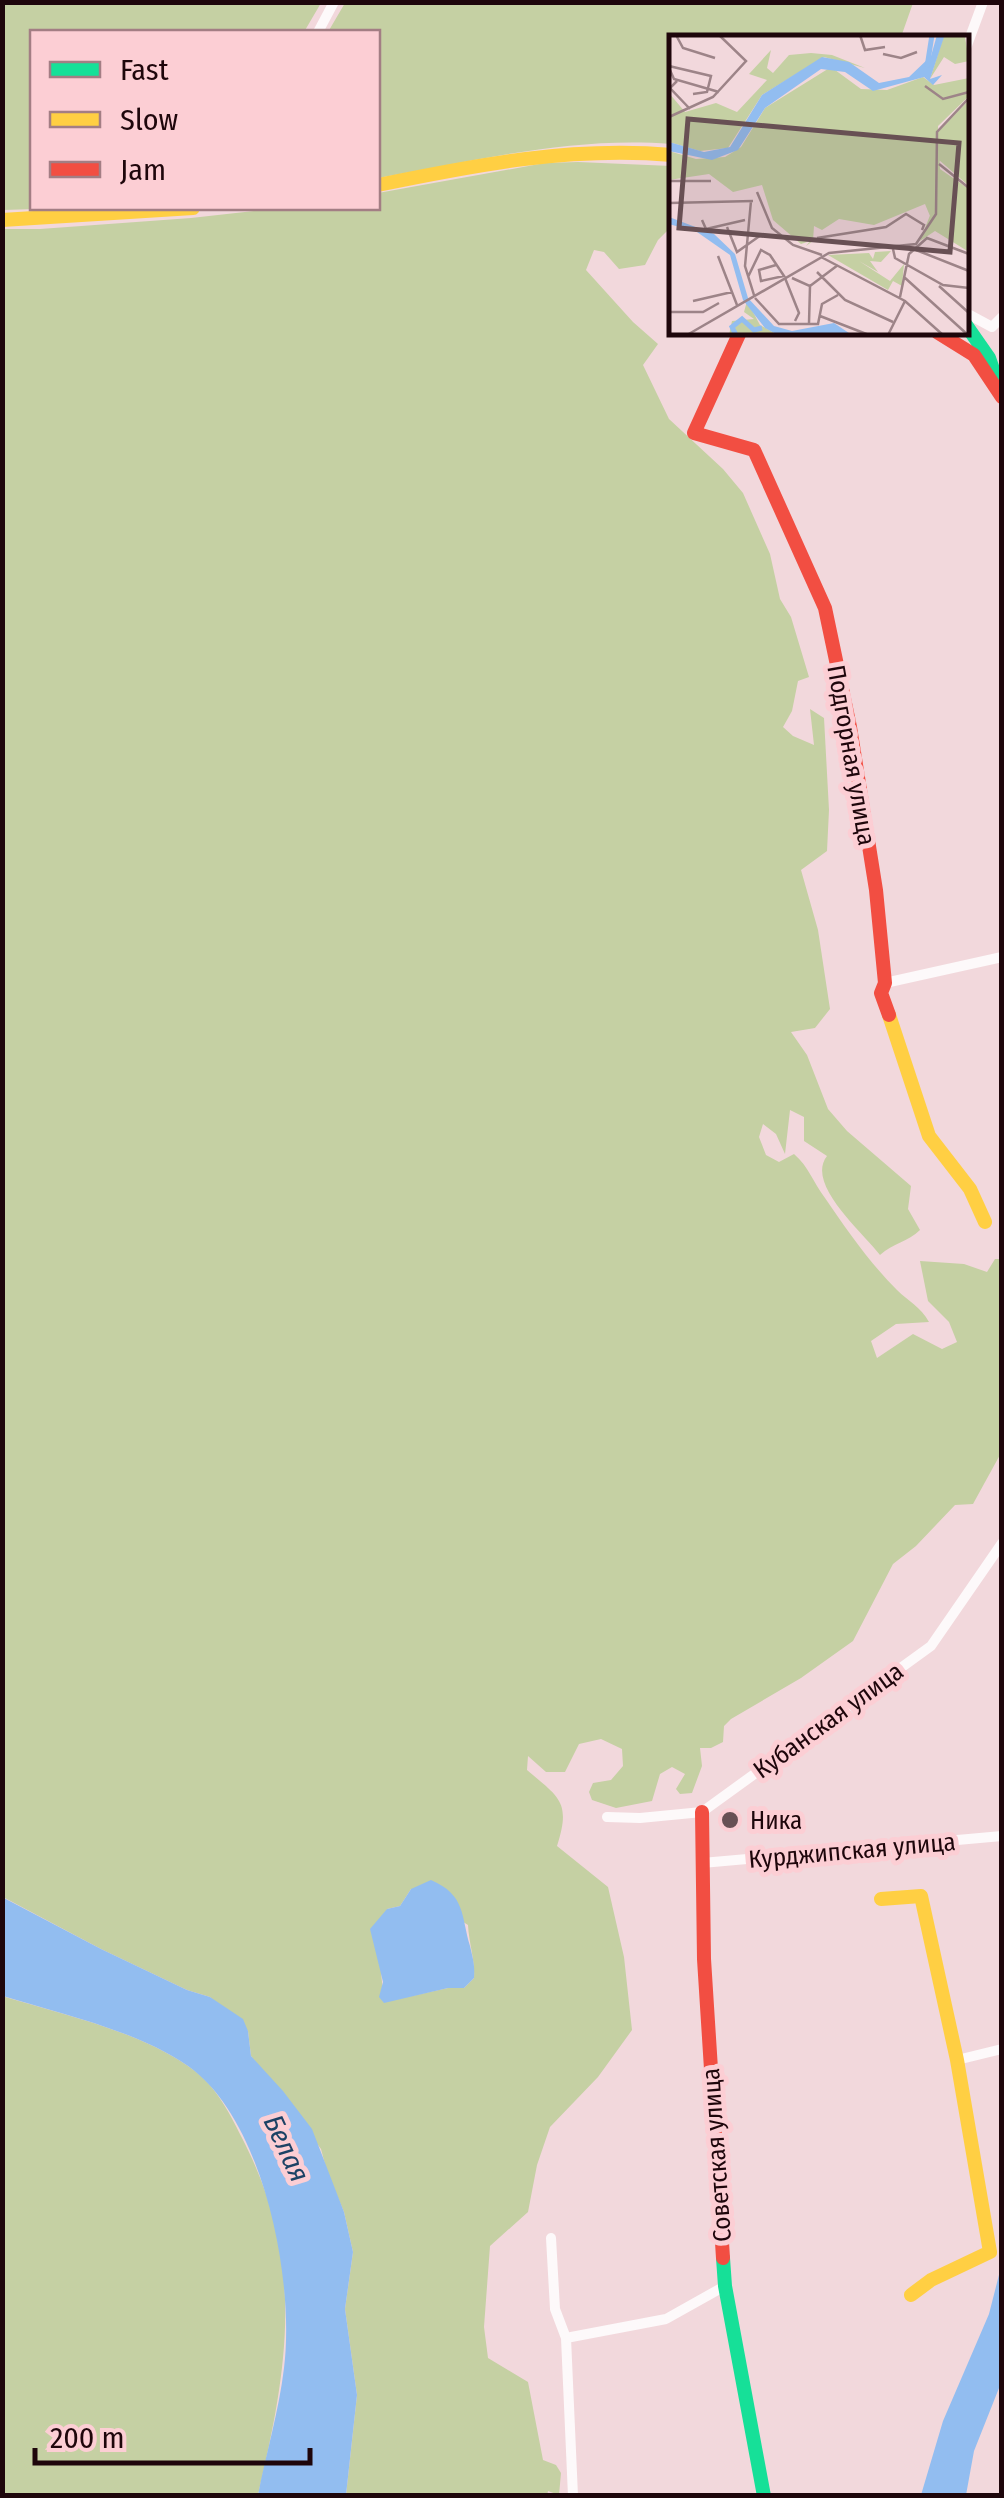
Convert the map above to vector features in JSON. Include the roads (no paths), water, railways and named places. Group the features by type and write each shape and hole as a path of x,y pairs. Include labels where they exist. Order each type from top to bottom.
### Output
{"street":[{"path":"319,30 334,2"},
{"path":"969,40 984,2"},
{"path":"380,185 570,152 669,154"},
{"path":"105,216 119,210"},
{"path":"2,220 171,210"},
{"path":"969,316 992,327 1002,317"},
{"path":"969,329 987,350 1002,396"},
{"name":"Подгорная улица","path":"739,335 694,433 754,450 825,608 850,727 876,890 885,983 881,993 929,1136 970,1189 985,1222"},
{"path":"942,335 974,354 1002,396"},
{"path":"885,983 1002,957"},
{"name":"Кубанская улица","path":"702,1812 930,1646 1002,1543"},
{"path":"608,1817 702,1812"},
{"name":"Советская улица","path":"702,1812 710,2069 725,2286 764,2496"},
{"name":"Курджипская улица","path":"702,1863 1002,1836"},
{"path":"881,1899 921,1896 957,2060 990,2252 931,2280 910,2295"},
{"path":"957,2060 1002,2049"},
{"path":"551,2238 555,2309 566,2338 573,2496"},
{"path":"566,2338 666,2320 725,2286"}],"water":[{"path":"431,1880 451,1892 460,1907 474,1978 464,1988 384,2003 379,1997 383,1982 370,1929 387,1909 400,1906 411,1889"},
{"name":"Белая","path":"2,1897 101,1949 210,1997 243,2019 251,2056 312,2129 344,2212 353,2252 345,2309 357,2395 346,2495 258,2495 284,2368 284,2292 269,2204 237,2123 214,2091 188,2066 168,2054 98,2025 3,1996"},
{"path":"1001,2267 1001,2383 974,2451 966,2495 921,2495 943,2421 989,2314"}],"place":[{"name":"Ника","path":"730,1820"}]}
